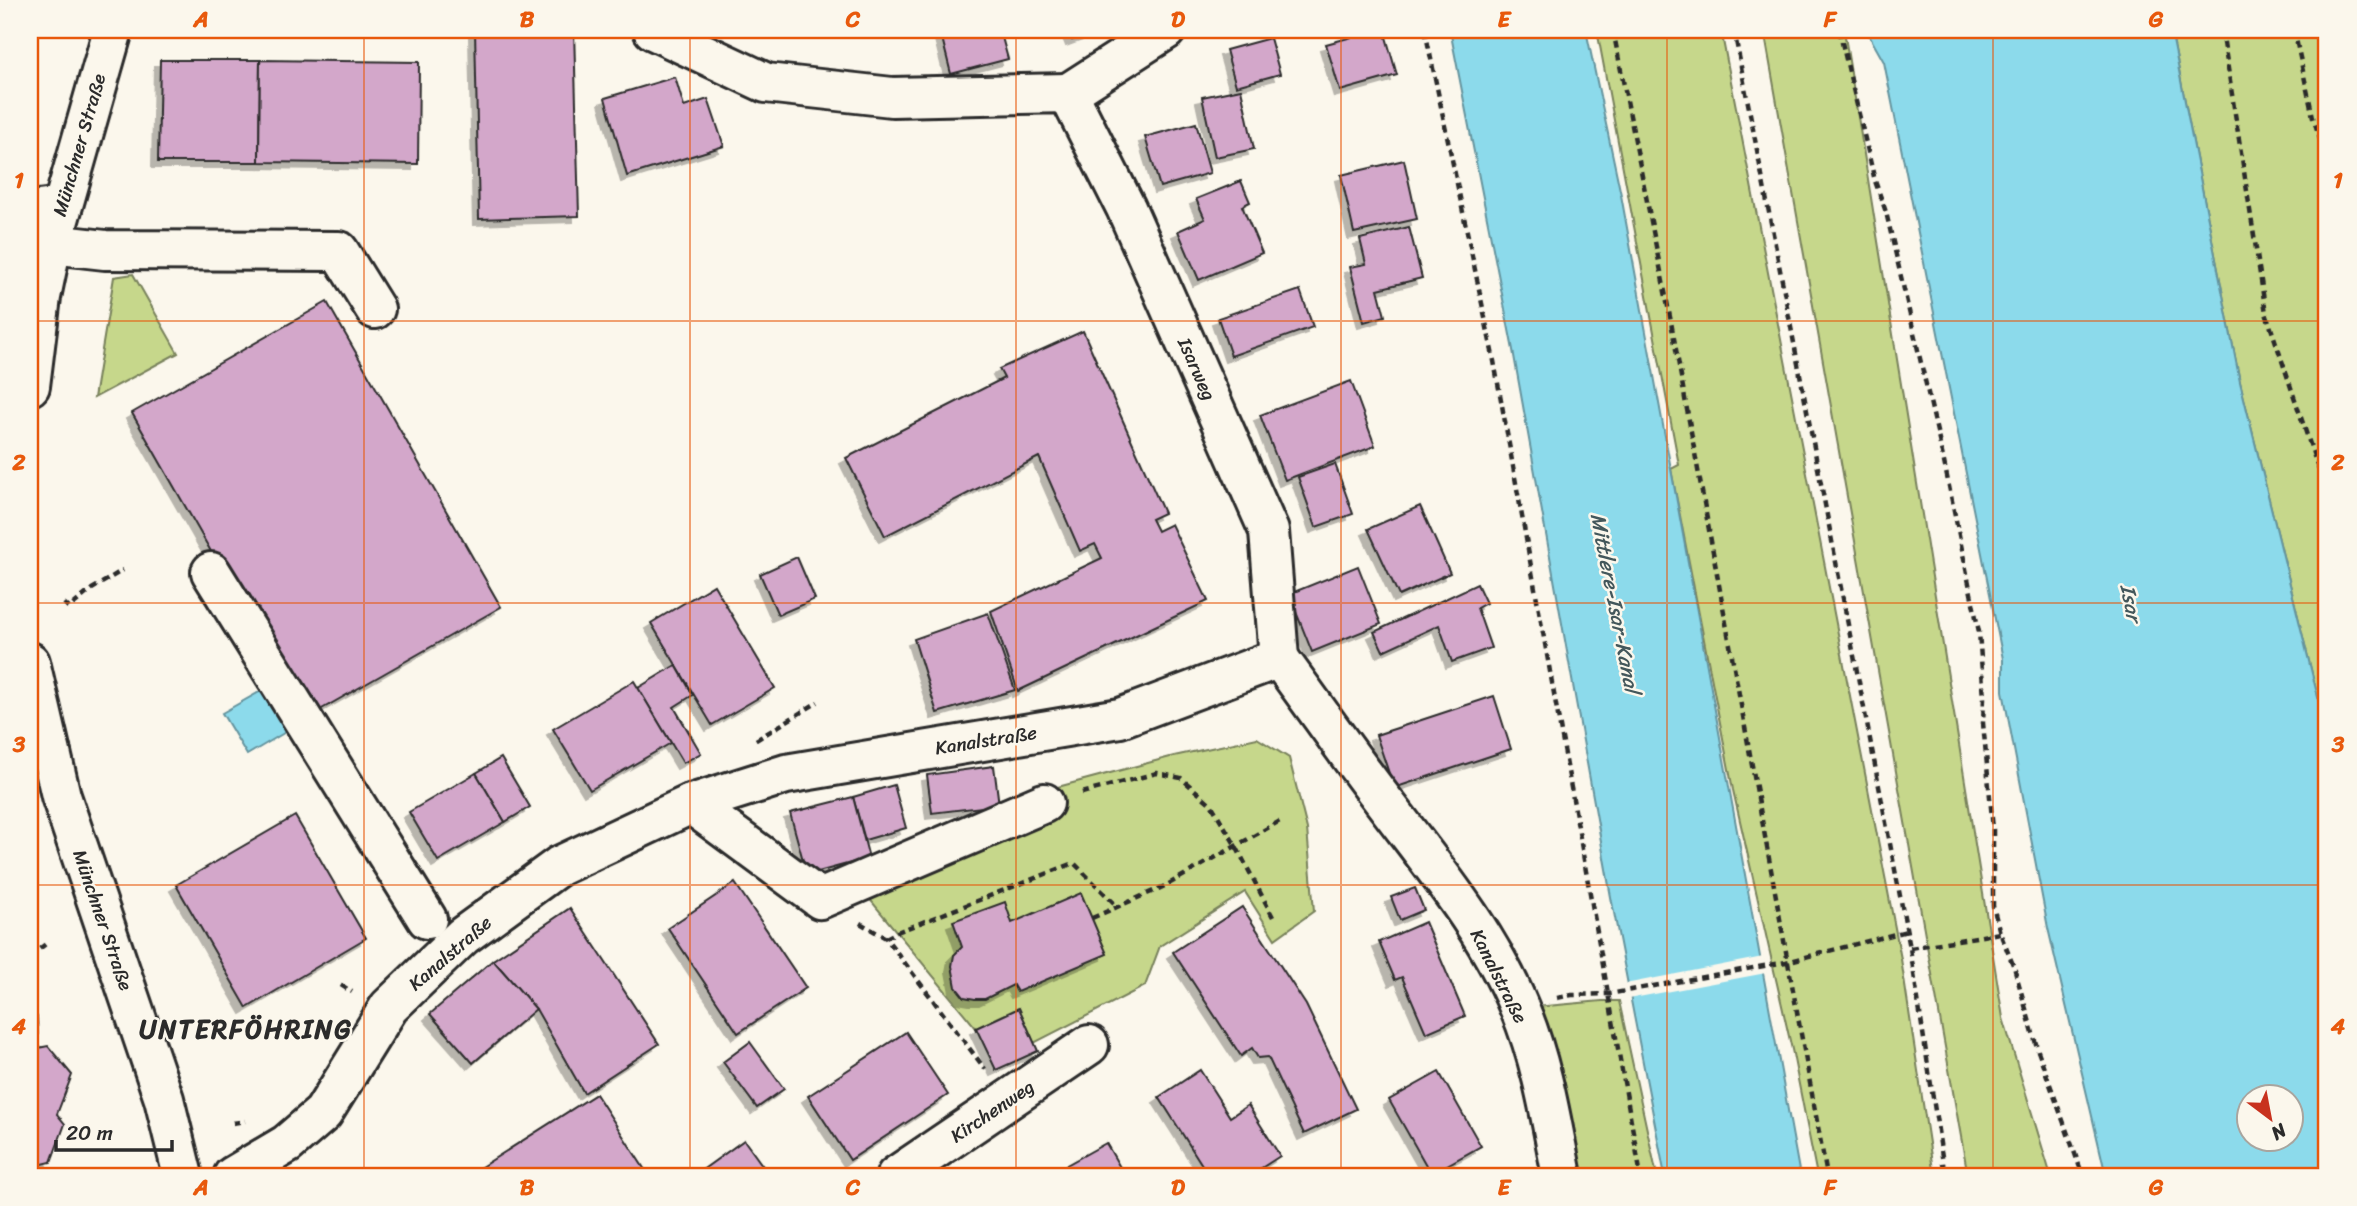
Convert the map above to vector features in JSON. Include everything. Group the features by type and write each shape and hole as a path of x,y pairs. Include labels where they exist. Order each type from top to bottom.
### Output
{"street":[{"name":"Münchner Straße","path":"30,386 41,297 52,244 46,209 113,30"},
{"path":"653,30 766,83 892,97 1068,93 1166,30"},
{"name":"Isarweg","path":"1068,93 1126,208 1269,531 1279,658"},
{"path":"52,244 105,250 339,251 375,309"},
{"path":"211,572 427,919"},
{"name":"Kanalstraße","path":"233,1176 287,1144 323,1113 389,1007 463,936 559,866 691,804 786,774 1120,718 1279,658 1464,909 1493,957 1519,1006 1539,1066 1563,1176"},
{"name":"Münchner Straße","path":"30,662 61,796 164,1099 183,1176"},
{"path":"691,804 820,899 1044,803"},
{"name":"Kirchenweg","path":"896,1176 1089,1045"}],"path":[{"path":"1425,30 1494,361 1642,1176"},
{"path":"1613,30 1671,322 1827,1176"},
{"path":"1734,30 1907,931 1945,1176"},
{"path":"1839,30 1875,181 1886,212 1973,597 1981,659 1983,723 1993,829 1993,906 2038,1051 2083,1176"},
{"path":"2222,30 2266,313 2327,495"},
{"path":"2294,30 2313,117 2327,161"},
{"path":"64,603 69,608 122,570"},
{"path":"1044,803 1157,773 1181,778 1211,804 1273,917"},
{"path":"1092,918 1164,886 1280,821"},
{"path":"886,938 1074,863 1118,906"},
{"path":"820,899 886,938 1008,1100"},
{"path":"1519,1006 1573,995 1609,994 1786,962 1907,931"},
{"path":"1910,948 2000,933"},
{"path":"30,956 47,943"},
{"path":"341,985 353,992"}],"green space":[{"path":"1597,30 1721,30 1901,959 1934,1176 1817,1176 1793,1054 1733,790 1671,469 1679,465"},
{"path":"1764,30 1844,30 2003,1018 2051,1176 1968,1176"},
{"path":"2171,30 2327,30 2327,734 2240,382"},
{"path":"133,274 178,353 94,398 114,277"},
{"path":"1257,738 1289,758 1307,829 1314,911 1275,939 1245,892 1160,946 1145,986 1034,1043 1018,1008 976,1028 863,891 1039,792 1174,756"},
{"path":"1619,1001 1657,1176 1578,1176 1536,1007"}],"water":[{"name":"Mittlere-Isar-Kanal","path":"1450,30 1586,30 1621,195 1800,1176 1665,1176 1611,897 1513,350"},
{"name":"Isar","path":"1866,30 2171,30 2240,382 2327,734 2327,1176 2106,1176 2048,928 2003,691 2003,659 1884,62"},
{"path":"270,686 294,727 247,755 222,713"}],"pier":[{"path":"1763,957 1766,973 1628,999 1625,984"}],"building":[{"path":"475,30 574,30 579,216 479,219"},
{"path":"940,30 1000,30 1008,59 951,74"},
{"path":"1068,30 1099,30 1072,40"},
{"path":"1384,30 1397,75 1340,91 1326,44"},
{"path":"1270,38 1280,74 1236,86 1226,50"},
{"path":"160,60 260,60 259,162 158,162"},
{"path":"260,60 419,62 418,164 259,162"},
{"path":"675,77 684,107 708,99 724,146 627,176 605,98"},
{"path":"1241,89 1254,149 1215,157 1202,97"},
{"path":"1196,123 1210,173 1160,187 1145,137"},
{"path":"1404,160 1417,219 1354,233 1341,175"},
{"path":"1241,181 1250,202 1242,206 1262,253 1199,280 1178,231 1205,219 1196,199"},
{"path":"1409,227 1422,278 1378,289 1385,316 1364,322 1350,267 1366,264 1360,239"},
{"path":"1300,290 1313,327 1231,356 1218,318"},
{"path":"327,302 501,607 306,718 132,413"},
{"path":"1083,331 1164,513 1151,519 1157,531 1171,524 1208,601 1018,691 991,611 1102,558 1095,544 1080,551 1039,457 885,536 846,458 1004,378 999,369"},
{"path":"1351,381 1375,446 1285,480 1260,415"},
{"path":"1335,464 1353,514 1316,527 1298,477"},
{"path":"1420,506 1450,573 1399,596 1368,529"},
{"path":"797,557 815,599 778,615 760,574"},
{"path":"1358,566 1381,624 1312,652 1289,594"},
{"path":"1477,584 1486,603 1477,608 1491,648 1452,662 1439,625 1383,651 1374,632"},
{"path":"714,585 775,688 712,725 651,623"},
{"path":"988,613 1015,690 937,713 914,639"},
{"path":"676,665 693,695 674,707 701,753 683,763 638,688"},
{"path":"634,681 671,743 590,790 553,729"},
{"path":"1494,696 1511,749 1394,788 1376,735"},
{"path":"501,758 530,807 505,822 476,773"},
{"path":"994,766 999,805 932,813 927,775"},
{"path":"476,773 505,822 438,861 409,812"},
{"path":"894,785 906,828 865,840 853,797"},
{"path":"853,797 869,858 807,875 790,813"},
{"path":"295,816 366,938 247,1008 176,885"},
{"path":"735,883 806,988 738,1033 668,928"},
{"path":"1415,888 1424,910 1400,920 1391,897"},
{"path":"1081,893 1107,954 1017,992 1013,985 985,999 964,997 956,987 952,966 954,955 962,947 953,921 1005,902 1012,923"},
{"path":"1242,907 1306,1005 1356,1109 1304,1134 1268,1057 1258,1058 1252,1048 1241,1056 1173,952"},
{"path":"570,908 659,1044 584,1093 536,1009 493,960"},
{"path":"1425,922 1465,1016 1426,1033 1402,977 1395,980 1379,942"},
{"path":"493,960 536,1009 473,1063 430,1014"},
{"path":"1019,1008 1038,1051 996,1070 976,1028"},
{"path":"37,1017 38,1048 48,1046 72,1075 57,1114 65,1124 51,1162 30,1167 30,1018"},
{"path":"906,1032 948,1095 850,1160 808,1096"},
{"path":"750,1042 784,1089 757,1108 723,1062"},
{"path":"1200,1070 1230,1117 1248,1105 1280,1156 1249,1176 1209,1176 1159,1097"},
{"path":"1439,1072 1481,1146 1431,1174 1389,1100"},
{"path":"596,1094 645,1170 636,1176 467,1176"},
{"path":"744,1140 770,1176 694,1176"},
{"path":"1106,1143 1125,1176 1047,1176"}],"district":[{"name":"UNTERFÖHRING","path":"246,1029"}]}
